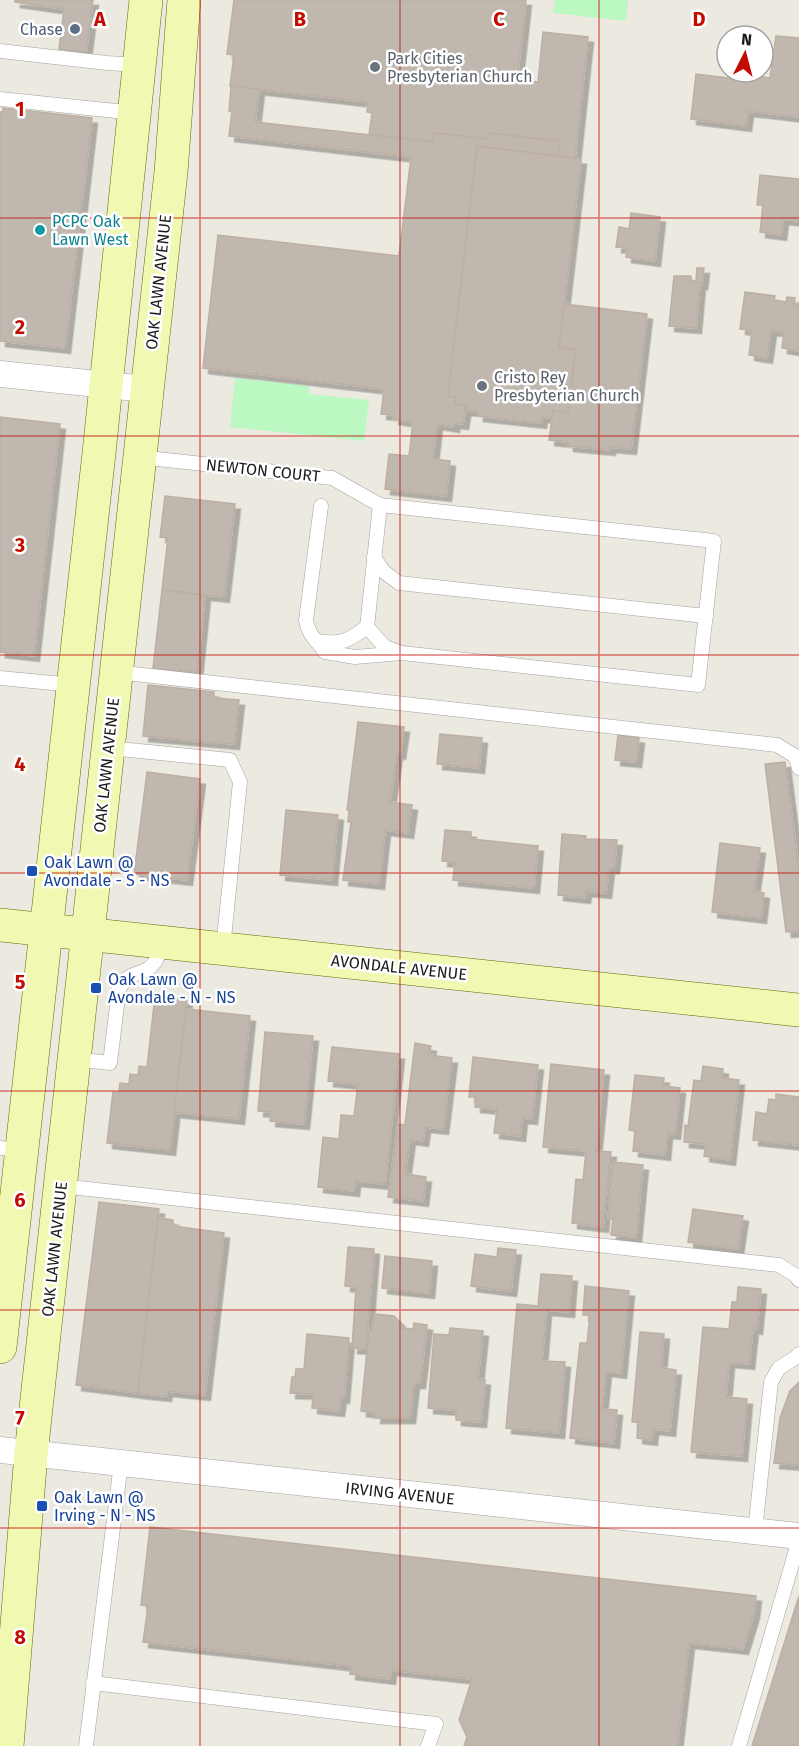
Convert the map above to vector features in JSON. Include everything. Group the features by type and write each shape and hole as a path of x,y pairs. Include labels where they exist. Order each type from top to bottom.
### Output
{"main road":[{"path":"0,1347 11,1149 46,930 146,0"},
{"name":"OAK LAWN AVENUE","path":"7,1746 16,1452 60,1186 171,172 184,0"},
{"path":"99,453 139,457"},
{"name":"AVONDALE AVENUE","path":"0,925 799,1010"}],"street":[{"path":"0,374 146,389"},
{"name":"IRVING AVENUE","path":"16,1452 799,1536"}],"lane":[{"path":"0,51 140,65"},
{"path":"0,99 135,113"},
{"name":"NEWTON COURT","path":"139,457 332,478 380,505"},
{"path":"321,506 306,620 308,632 325,652 355,657 402,653 698,685 714,541 380,505 367,627 376,640 385,647 402,653"},
{"path":"374,557 383,571 399,583 706,616"},
{"path":"317,641 336,643 348,641 367,627"},
{"path":"116,672 777,745 795,756 799,768"},
{"path":"0,678 73,685"},
{"path":"108,747 230,760 240,783 223,948"},
{"path":"74,1059 110,1063 119,988 122,981 154,965 159,956 161,942"},
{"path":"60,1186 779,1265 799,1280"},
{"path":"755,1531 771,1382 779,1368 799,1354"},
{"path":"86,1746 121,1463"},
{"path":"739,1746 799,1540"},
{"path":"93,1683 436,1724 428,1746"}],"green space":[{"path":"555,0 628,0 626,21 553,13"},
{"path":"235,378 309,386 309,394 369,400 364,441 230,427"}],"building":[{"name":"Chase","path":"15,0 93,0 86,53 59,49 64,9 15,2"},
{"name":"Park Cities Presbyterian Church","path":"234,0 526,0 517,80 538,82 543,32 588,37 575,158 558,156 560,141 488,133 488,139 434,133 433,142 369,135 372,113 367,112 368,102 230,86 234,55 227,54"},
{"path":"776,36 799,38 799,117 748,111 746,126 691,119 696,74 715,76 715,84 775,84"},
{"path":"231,86 259,89 255,122 433,142 434,133 488,139 488,133 560,141 558,156 477,146 448,396 456,398 455,404 466,406 463,424 454,423 454,427 437,424 433,459 450,461 446,496 385,489 389,454 409,456 413,422 393,419 394,415 381,414 384,389 203,368 218,235 399,256 411,157 229,136 232,111 229,111"},
{"name":"PCPC Oak Lawn West","path":"3,108 92,118 65,348 0,341 0,112 3,112"},
{"path":"477,146 581,159 559,348 576,349 568,412 553,411 552,418 542,417 541,423 478,416 478,411 465,410 466,406 455,404 456,398 448,396"},
{"path":"760,175 799,179 799,221 783,219 781,235 760,232 763,205 757,205"},
{"path":"631,213 660,217 655,261 626,257 627,248 616,247 619,227 629,229"},
{"path":"697,268 704,268 702,284 700,283 696,328 669,326 674,276 691,276 691,280 696,281"},
{"path":"745,292 775,296 774,300 786,302 787,297 795,298 794,304 799,305 799,351 782,348 784,332 771,330 767,358 749,355 752,331 740,329"},
{"path":"564,304 647,314 631,449 610,447 610,450 568,446 568,442 549,440 553,411 568,412 576,349 559,348"},
{"path":"0,417 60,424 34,656 0,652"},
{"path":"165,496 235,504 224,597 162,590 168,538 160,537"},
{"path":"162,590 205,595 197,673 153,668"},
{"path":"148,685 214,692 214,698 239,700 234,744 143,736"},
{"path":"358,722 404,727 400,754 397,753 390,802 412,805 408,833 385,830 379,884 343,880 351,822 348,822 349,810 347,810"},
{"path":"440,734 482,738 479,768 437,764"},
{"path":"618,735 639,738 636,762 615,760"},
{"path":"785,762 799,872 799,931 786,932 765,764"},
{"path":"147,772 200,779 187,880 134,874"},
{"path":"286,810 338,815 332,880 280,875"},
{"path":"445,830 471,832 471,839 538,846 534,888 453,880 455,862 442,861"},
{"path":"562,834 586,836 585,839 617,840 614,868 609,868 606,893 586,891 585,898 558,895"},
{"path":"720,843 760,848 754,892 764,893 761,918 712,912"},
{"path":"155,996 187,1000 170,1150 107,1143 113,1092 119,1093 120,1083 129,1084 130,1074 138,1075 139,1066 147,1067"},
{"path":"186,1009 250,1016 239,1119 174,1112"},
{"path":"265,1032 313,1036 304,1124 270,1121 271,1112 258,1111"},
{"path":"415,1043 431,1046 429,1055 452,1058 443,1129 425,1127 423,1141 410,1139 405,1174 426,1177 423,1201 388,1197 398,1124 405,1125"},
{"path":"332,1047 399,1054 385,1184 355,1181 354,1191 318,1187 323,1137 339,1139 341,1115 354,1116 358,1084 328,1081"},
{"path":"473,1057 538,1065 532,1119 522,1118 520,1136 494,1133 497,1109 475,1107 476,1097 469,1097"},
{"path":"551,1064 604,1070 596,1151 611,1152 603,1227 572,1223 576,1179 583,1180 586,1151 543,1147"},
{"path":"703,1066 723,1069 722,1078 739,1080 730,1160 704,1156 706,1144 684,1142 694,1080 701,1081"},
{"path":"635,1075 664,1078 663,1086 680,1088 675,1134 667,1133 665,1155 633,1151 635,1131 629,1130"},
{"path":"776,1094 799,1097 799,1145 753,1140 756,1112 767,1114 769,1099 776,1100"},
{"path":"613,1162 643,1165 636,1237 611,1235 613,1219 608,1219"},
{"path":"99,1202 159,1209 138,1393 76,1385"},
{"path":"693,1209 743,1216 738,1249 688,1242"},
{"path":"158,1218 173,1220 173,1226 224,1233 205,1395 167,1391 166,1396 138,1393"},
{"path":"348,1247 374,1249 366,1349 352,1348 356,1287 345,1286"},
{"path":"498,1248 516,1250 511,1291 471,1286 475,1254 497,1257"},
{"path":"385,1256 432,1261 429,1293 382,1288"},
{"path":"541,1274 572,1276 569,1312 546,1310 542,1361 565,1362 559,1433 506,1428 517,1304 538,1306"},
{"path":"585,1286 629,1291 621,1373 606,1371 602,1409 617,1410 614,1443 570,1438 580,1343 587,1343 590,1315 583,1315"},
{"path":"738,1287 761,1289 757,1329 753,1328 749,1364 729,1362 726,1397 747,1399 742,1456 691,1452 703,1327 729,1329 732,1302 737,1302"},
{"path":"375,1314 394,1316 402,1324 402,1328 413,1329 414,1323 427,1325 420,1383 414,1383 410,1418 375,1418 376,1413 361,1411 369,1331 372,1331"},
{"path":"450,1328 483,1331 478,1379 485,1380 481,1422 456,1420 456,1410 428,1408 434,1334 449,1335"},
{"path":"640,1332 664,1334 661,1368 676,1370 670,1431 653,1429 652,1440 637,1438 638,1422 632,1422"},
{"path":"307,1334 349,1338 344,1398 341,1397 339,1411 312,1408 313,1394 290,1393 292,1377 295,1377 296,1369 304,1369"},
{"path":"799,1382 799,1465 774,1463 780,1418 790,1391"},
{"path":"150,1527 756,1596 754,1613 743,1649 689,1643 677,1746 464,1746 467,1737 459,1720 472,1679 391,1670 390,1679 350,1674 351,1666 143,1642 148,1606 141,1605"},
{"path":"799,1596 799,1746 752,1746"}],"place":[{"name":"Chase","path":"75,29"},
{"name":"Park Cities Presbyterian Church","path":"375,67"},
{"name":"PCPC Oak Lawn West","path":"40,230"},
{"name":"Cristo Rey Presbyterian Church","path":"482,386"},
{"name":"Oak Lawn @ Avondale - S - NS","path":"32,871"},
{"name":"Oak Lawn @ Avondale - N - NS","path":"96,988"},
{"name":"Oak Lawn @ Irving - N - NS","path":"42,1506"}]}
